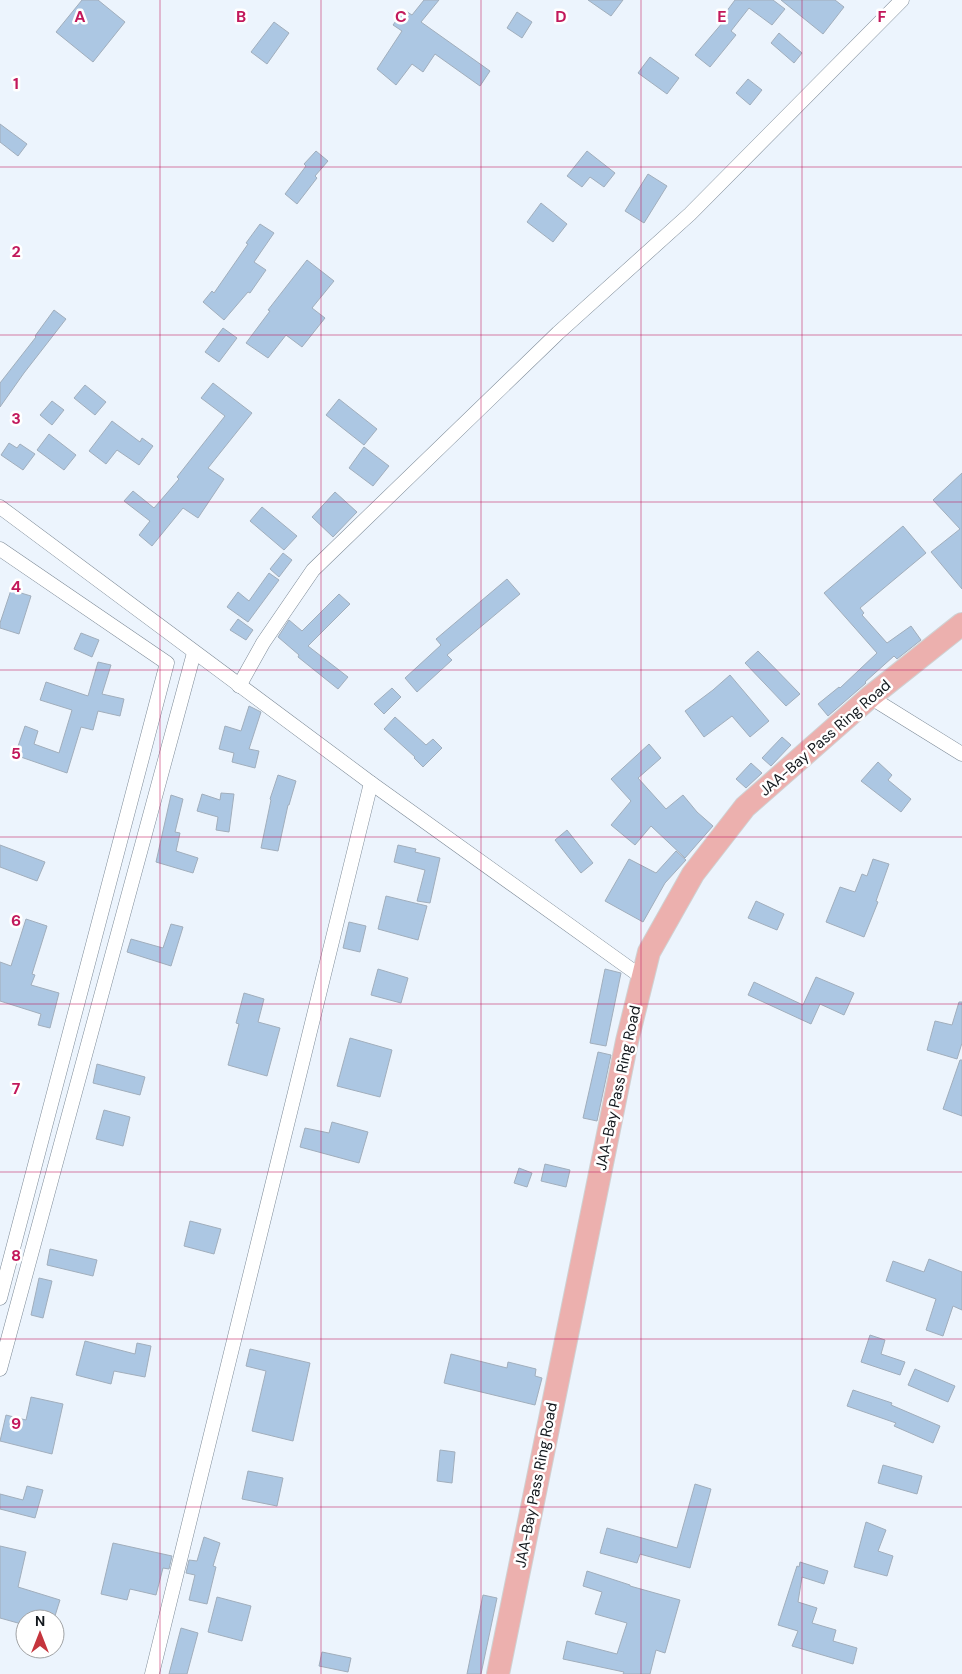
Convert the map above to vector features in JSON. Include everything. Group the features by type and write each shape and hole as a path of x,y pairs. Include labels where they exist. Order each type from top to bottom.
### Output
{"highway":[{"name":"JAA-Bay Pass Ring Road","path":"498,1674 627,1041 649,952 693,874 745,807 870,697 962,624"}],"street":[{"path":"240,686 264,643 312,570 558,333 690,214 902,0"},
{"path":"0,507 371,783 643,978"},
{"path":"0,549 167,663 0,1298"},
{"path":"0,1369 194,653"},
{"path":"870,697 962,754"},
{"path":"152,1674 371,783"}],"building":[{"path":"82,0 98,0 125,22 93,62 56,32"},
{"path":"424,0 439,0 421,22 490,71 480,86 435,54 423,72 412,64 396,85 377,69 402,31 393,25 404,10 412,15"},
{"path":"588,0 623,0 611,16"},
{"path":"735,0 773,0 785,9 772,25 749,8 731,31 736,35 710,67 695,55 723,22 720,20"},
{"path":"781,0 835,0 844,7 823,34"},
{"path":"517,12 532,22 522,38 507,28"},
{"path":"274,22 289,33 267,64 251,52"},
{"path":"779,33 802,53 794,63 771,43"},
{"path":"650,57 679,78 667,94 638,73"},
{"path":"748,79 762,90 750,105 736,93"},
{"path":"0,124 27,144 18,156 0,142"},
{"path":"316,151 328,161 315,176 317,178 297,204 285,194 306,166 304,164"},
{"path":"587,151 615,173 604,187 590,177 582,187 567,176"},
{"path":"648,174 667,186 644,223 625,211"},
{"path":"541,203 567,224 553,242 527,222"},
{"path":"260,224 274,233 254,262 266,270 250,293 248,292 224,320 203,302 212,291 214,293"},
{"path":"307,260 334,281 312,308 325,318 302,347 286,335 268,358 246,343 270,311 268,310"},
{"path":"54,310 66,319 0,407 0,383 36,337"},
{"path":"223,328 237,338 219,362 205,352"},
{"path":"213,383 252,413 208,468 224,479 198,518 183,508 152,546 139,535 150,521 124,501 133,491 154,508 179,479 177,477 225,416 201,398"},
{"path":"85,385 106,402 95,415 74,398"},
{"path":"339,399 377,429 364,445 326,415"},
{"path":"52,401 64,410 52,425 40,415"},
{"path":"112,421 140,442 142,438 153,446 139,465 117,450 106,464 89,451"},
{"path":"49,434 76,455 64,470 37,450"},
{"path":"9,443 17,448 20,444 35,454 23,470 1,455"},
{"path":"364,447 389,466 373,486 349,468"},
{"path":"962,473 962,589 931,552 960,529 933,500"},
{"path":"335,492 357,512 333,537 312,517"},
{"path":"262,507 297,536 284,550 250,521"},
{"path":"903,526 926,553 860,608 864,613 862,615 887,643 911,626 921,640 897,659 894,656 828,716 818,704 840,688 877,653 824,593"},
{"path":"283,553 292,560 279,577 270,569"},
{"path":"269,573 279,580 248,622 227,607 238,592 249,601"},
{"path":"507,579 520,594 447,655 452,660 417,692 405,678 441,645 436,639"},
{"path":"11,590 31,596 19,634 0,628"},
{"path":"339,594 350,604 308,646 348,677 338,689 298,657 299,655 278,637 289,620 302,631"},
{"path":"238,619 253,630 246,640 230,630"},
{"path":"81,633 99,640 92,657 74,649"},
{"path":"758,651 800,694 786,706 745,663"},
{"path":"98,662 111,665 102,694 124,699 120,716 98,711 93,730 81,727 67,773 15,755 25,726 38,731 34,744 59,753 72,710 40,700 46,682 88,696"},
{"path":"730,675 769,721 750,737 732,716 704,737 685,711"},
{"path":"392,688 401,697 384,714 374,704"},
{"path":"249,706 261,712 249,749 259,751 255,768 232,762 234,753 219,749 225,726 241,731"},
{"path":"395,717 426,745 433,739 442,748 423,767 415,757 384,729"},
{"path":"782,737 791,745 771,766 762,758"},
{"path":"649,744 661,758 638,778 666,809 683,795 697,812 713,826 685,858 651,826 635,845 611,825 631,801 611,779"},
{"path":"878,762 892,775 888,780 911,799 901,812 861,781"},
{"path":"751,763 762,773 746,788 736,779"},
{"path":"278,775 296,781 288,805 278,851 261,848 270,799"},
{"path":"221,793 234,794 229,832 216,830 218,817 197,811 202,794 220,800"},
{"path":"171,795 183,799 175,832 180,833 176,851 198,858 193,873 156,862"},
{"path":"567,830 593,863 581,873 555,840"},
{"path":"0,845 45,862 37,881 0,867"},
{"path":"398,845 416,849 415,852 440,858 430,903 417,901 425,870 394,862"},
{"path":"676,851 686,860 665,883 643,922 605,901 629,859 656,873"},
{"path":"873,859 889,864 876,901 878,902 864,937 826,922 840,887 855,892 862,874 867,876"},
{"path":"386,896 427,906 418,940 378,929"},
{"path":"756,901 784,914 777,930 748,918"},
{"path":"26,919 47,926 32,974 35,975 31,985 59,993 50,1028 38,1025 41,1014 0,1001 0,962 11,966"},
{"path":"349,922 366,926 360,952 343,948"},
{"path":"171,924 183,927 171,966 127,952 131,939 163,948"},
{"path":"378,969 408,978 401,1003 371,995"},
{"path":"605,969 621,973 606,1046 590,1043"},
{"path":"816,977 854,993 844,1015 820,1004 811,1024 748,995 754,982 803,1005"},
{"path":"244,993 264,999 258,1022 280,1028 267,1076 228,1065 239,1024 236,1023"},
{"path":"959,1002 962,1002 962,1043 957,1059 927,1050 935,1021 952,1025"},
{"path":"350,1038 392,1050 380,1097 337,1086"},
{"path":"598,1052 611,1055 597,1121 583,1118"},
{"path":"960,1060 962,1060 962,1116 943,1109"},
{"path":"97,1064 145,1077 140,1095 93,1083"},
{"path":"104,1110 130,1117 123,1146 96,1139"},
{"path":"332,1122 368,1132 359,1163 300,1147 305,1128 329,1133"},
{"path":"545,1164 570,1170 566,1187 541,1181"},
{"path":"519,1168 532,1173 527,1187 514,1183"},
{"path":"190,1221 221,1229 214,1254 184,1246"},
{"path":"50,1249 97,1260 93,1276 47,1265"},
{"path":"929,1259 962,1272 962,1310 953,1306 943,1336 926,1330 936,1299 886,1281 893,1261 924,1272"},
{"path":"39,1278 52,1281 43,1318 31,1315"},
{"path":"870,1335 885,1340 881,1354 905,1362 900,1375 861,1362"},
{"path":"85,1341 135,1354 137,1343 151,1346 145,1377 114,1371 111,1384 76,1375"},
{"path":"250,1349 310,1363 293,1441 252,1431 266,1371 246,1366"},
{"path":"451,1354 507,1368 508,1362 536,1369 535,1376 542,1378 535,1405 444,1383"},
{"path":"915,1369 955,1386 948,1402 908,1385"},
{"path":"853,1390 892,1403 891,1405 940,1426 933,1443 894,1426 896,1423 847,1406"},
{"path":"31,1397 63,1404 52,1454 0,1441 6,1415 26,1420"},
{"path":"440,1450 455,1452 452,1483 437,1481"},
{"path":"883,1465 922,1476 917,1494 878,1483"},
{"path":"248,1471 283,1478 277,1506 242,1499"},
{"path":"695,1484 711,1489 690,1568 640,1554 637,1563 600,1553 607,1528 677,1548"},
{"path":"27,1486 43,1490 35,1518 0,1509 0,1494 23,1500"},
{"path":"866,1522 886,1530 878,1551 893,1556 887,1576 854,1567"},
{"path":"204,1537 220,1543 213,1566 216,1567 207,1604 189,1600 195,1575 186,1573 189,1560 197,1561"},
{"path":"113,1543 172,1556 169,1569 163,1568 156,1595 130,1589 127,1600 101,1594"},
{"path":"0,1546 26,1552 18,1587 60,1600 57,1609 15,1609 15,1622 0,1618"},
{"path":"800,1562 828,1571 824,1584 802,1577 798,1602 817,1608 812,1623 836,1630 833,1641 857,1648 853,1664 792,1646 798,1631 778,1625 797,1566 799,1567"},
{"path":"587,1571 630,1586 680,1600 665,1653 656,1650 650,1674 623,1674 624,1672 563,1659 567,1641 617,1654 627,1623 595,1614 602,1592 583,1586"},
{"path":"483,1595 497,1598 481,1674 467,1674"},
{"path":"217,1597 251,1606 242,1641 208,1632"},
{"path":"181,1628 198,1633 187,1674 169,1674"},
{"path":"322,1652 351,1658 348,1672 319,1666"}]}
